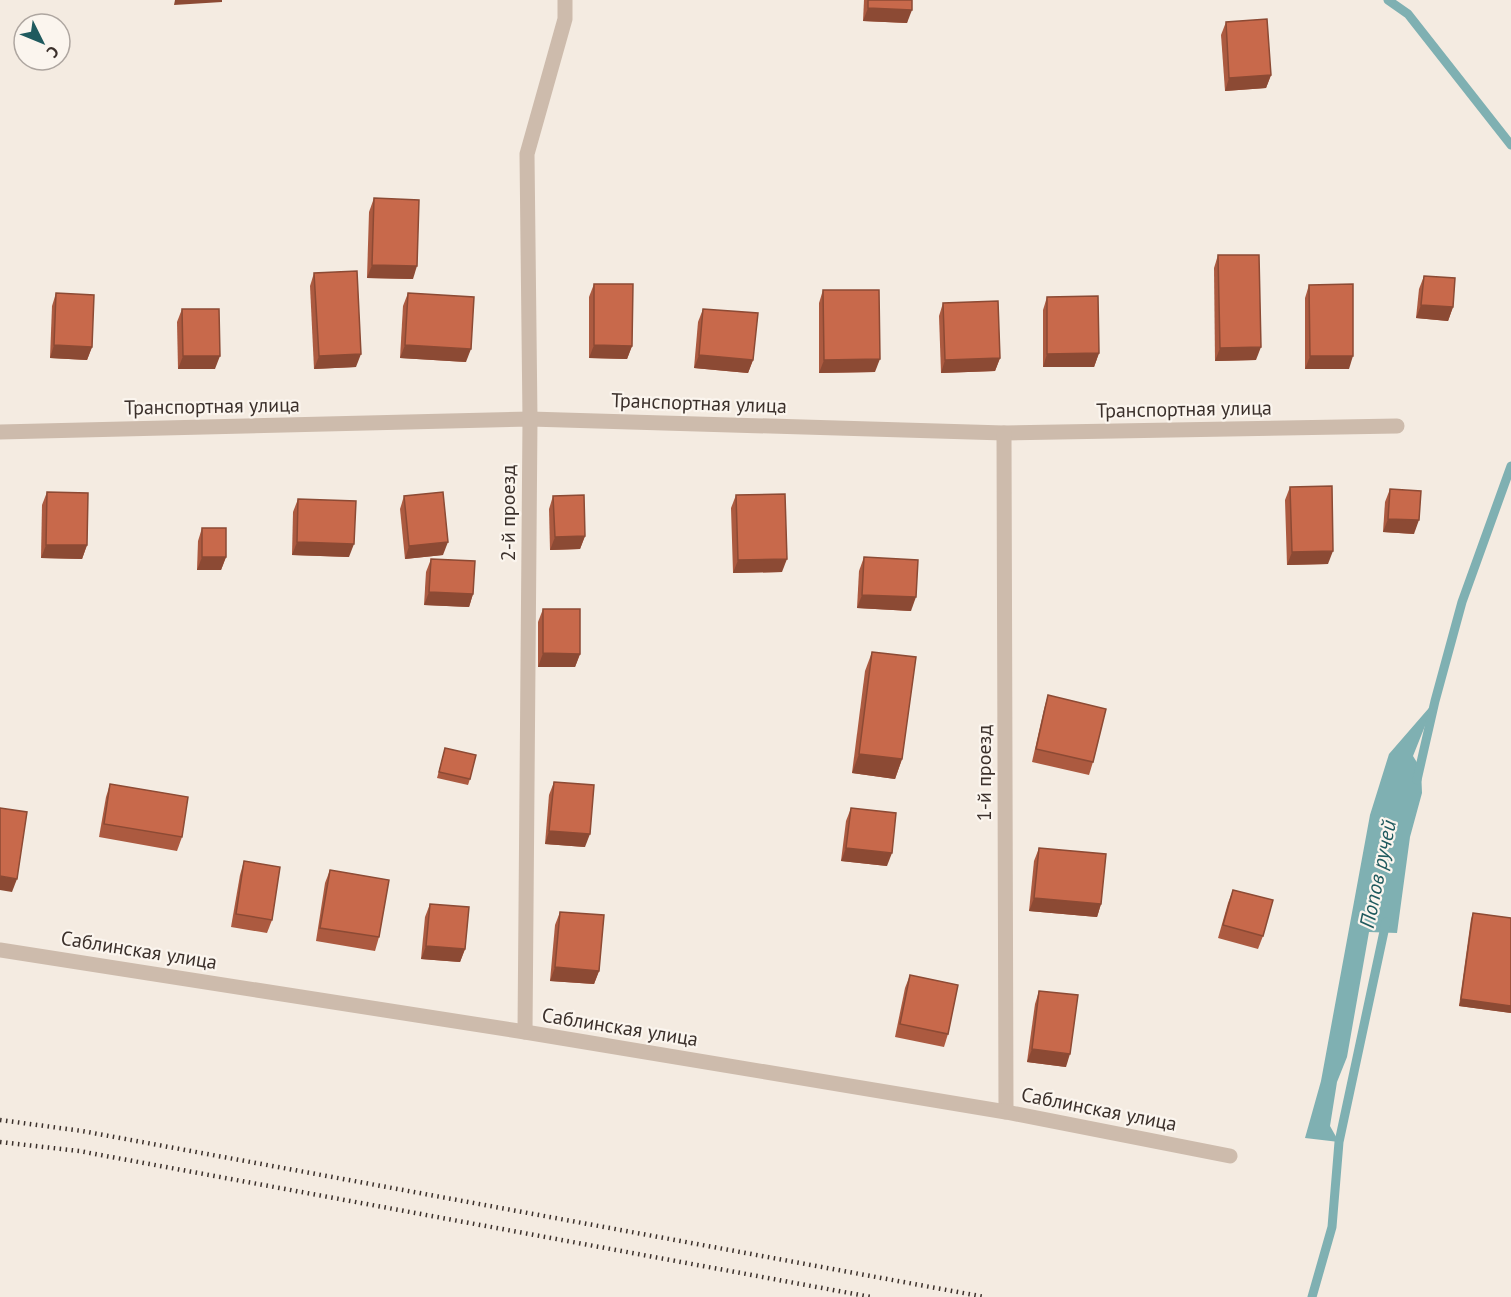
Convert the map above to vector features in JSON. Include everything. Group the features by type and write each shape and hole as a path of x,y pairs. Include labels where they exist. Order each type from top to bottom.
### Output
{"street":[{"name":"2-й проезд","path":"525,1032 530,419 527,154 566,19 565,0"},
{"name":"Транспортная улица","path":"0,432 530,419 1004,434 1397,426"},
{"name":"1-й проезд","path":"1004,434 1006,1112"},
{"name":"Саблинская улица","path":"0,950 525,1032 1006,1112 1230,1156"}],"water":[{"path":"1435,701 1413,756 1421,769 1422,793 1410,837 1397,933 1369,932 1347,1057 1337,1082 1330,1126 1339,1142 1305,1138 1321,1081 1370,815 1389,754"}],"building":[{"path":"868,0 912,0 912,10 868,8"},
{"path":"1267,19 1271,75 1229,78 1226,22"},
{"path":"374,198 419,200 417,266 372,265"},
{"path":"1218,255 1259,255 1261,347 1220,348"},
{"path":"357,271 361,354 319,356 314,273"},
{"path":"1424,276 1455,278 1453,307 1421,305"},
{"path":"594,284 633,284 632,346 594,345"},
{"path":"1353,284 1353,356 1310,356 1309,285"},
{"path":"823,290 879,290 880,359 824,360"},
{"path":"56,293 94,295 92,347 54,345"},
{"path":"408,293 474,297 471,349 405,345"},
{"path":"1098,296 1099,353 1047,354 1047,297"},
{"path":"998,301 1000,358 945,360 943,303"},
{"path":"182,309 219,309 220,356 183,356"},
{"path":"703,309 758,313 753,360 699,355"},
{"path":"1332,486 1333,551 1292,552 1290,487"},
{"path":"1390,489 1421,491 1419,520 1388,519"},
{"path":"47,492 88,493 87,545 46,545"},
{"path":"443,492 448,542 409,546 404,496"},
{"path":"785,494 787,559 738,560 736,495"},
{"path":"584,495 585,536 555,537 553,496"},
{"path":"298,499 356,501 354,544 297,542"},
{"path":"202,528 226,528 226,557 202,557"},
{"path":"864,557 918,560 916,597 862,595"},
{"path":"431,559 475,561 473,594 429,592"},
{"path":"543,609 580,609 580,654 543,653"},
{"path":"872,652 916,657 902,759 859,754"},
{"path":"1048,695 1106,709 1093,762 1036,749"},
{"path":"445,748 476,755 470,779 439,772"},
{"path":"554,782 594,785 590,834 549,831"},
{"path":"110,784 188,797 182,837 104,824"},
{"path":"0,808 27,812 17,879 0,876"},
{"path":"851,808 896,813 892,853 846,848"},
{"path":"1039,848 1106,854 1101,904 1034,898"},
{"path":"244,861 280,867 272,920 236,914"},
{"path":"330,870 389,880 379,937 320,928"},
{"path":"1233,890 1273,900 1263,936 1223,925"},
{"path":"430,904 469,907 465,949 426,946"},
{"path":"560,912 604,915 599,971 555,967"},
{"path":"1473,913 1511,918 1511,1006 1461,999"},
{"path":"910,975 958,985 948,1034 900,1024"},
{"path":"1039,991 1078,995 1070,1054 1032,1049"}],"waterway":[{"name":"Попов ручей","path":"1388,0 1408,14 1511,145"},
{"name":"Попов ручей","path":"1417,780 1435,701 1462,602 1511,466"},
{"name":"Попов ручей","path":"1312,1297 1332,1227 1339,1142 1386,922"}],"railway":[{"path":"0,1120 82,1131 985,1297"},
{"path":"0,1142 79,1151 871,1297"}]}
